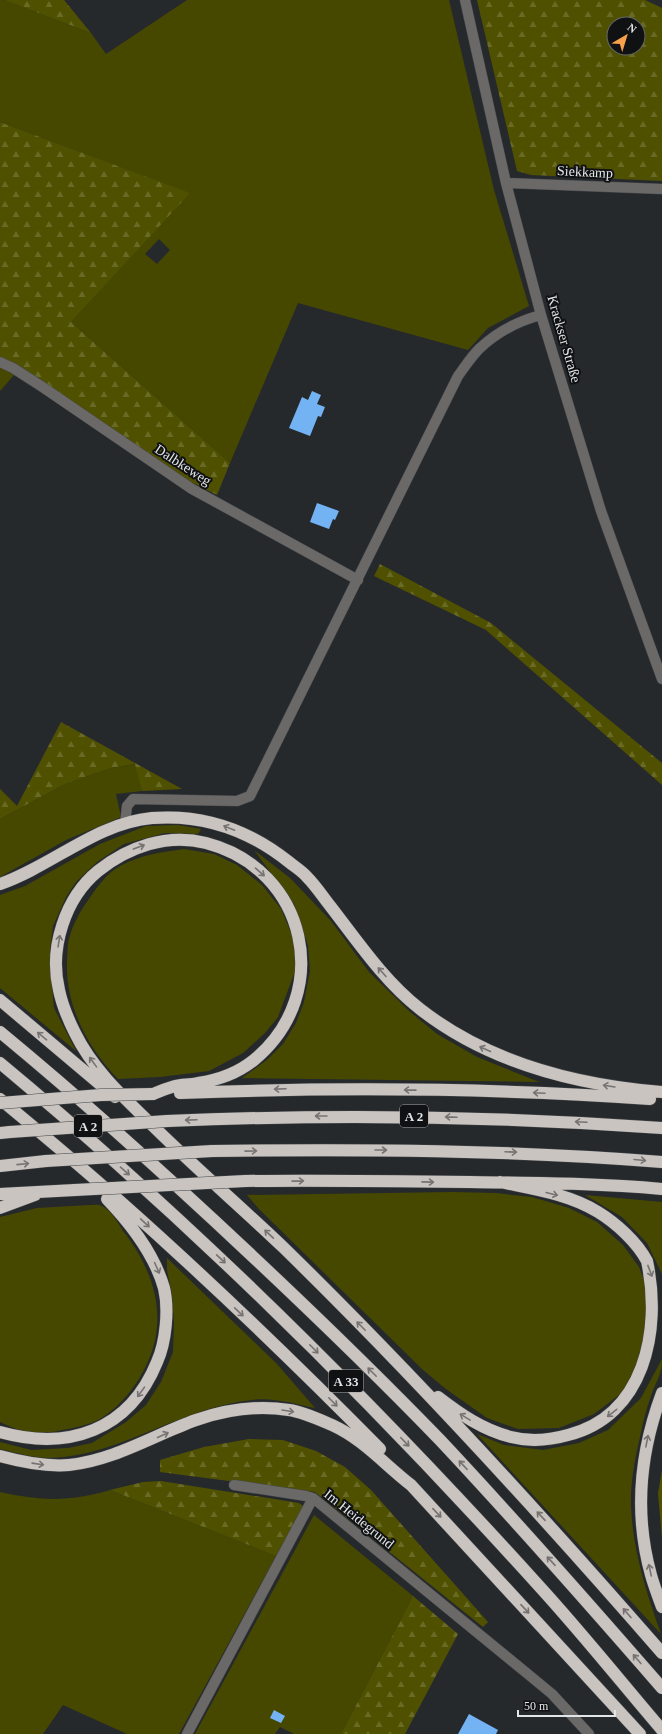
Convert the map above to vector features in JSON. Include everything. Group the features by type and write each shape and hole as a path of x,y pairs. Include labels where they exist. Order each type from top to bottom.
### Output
{"highway":[{"path":"0,884 15,879 95,836 125,824 151,818 182,818 217,823 250,836 280,855 307,877 372,960 418,1008 440,1025 489,1051 541,1070 595,1083 633,1090 662,1092"},
{"path":"153,1094 178,1085 199,1083 235,1074 254,1060 269,1045 284,1025 294,1003 302,969 300,942 294,919 284,900 270,880 249,862 228,850 202,842 174,840 150,843 130,851 111,861 92,876 75,897 65,917 58,944 56,962 58,988 66,1012 77,1037 93,1062 116,1090 168,1141 282,1246 399,1363 574,1552 662,1653"},
{"path":"0,1000 168,1141"},
{"name":"A 33","path":"0,1032 61,1082 191,1198 319,1319 450,1451 561,1571 662,1688"},
{"name":"A 33","path":"0,1063 156,1199 259,1295 344,1379 416,1453 541,1587 662,1730"},
{"path":"0,1103 101,1095 308,1089 519,1092 662,1100"},
{"path":"0,1099 122,1202 194,1269 332,1401 400,1469 410,1485"},
{"name":"A 2","path":"5,1132 167,1121 303,1116 444,1117 567,1122 662,1128"},
{"name":"A 2","path":"0,1166 46,1161 212,1151 418,1150 523,1153 662,1162"},
{"path":"0,1432 21,1438 47,1440 90,1432 110,1422 128,1408 142,1392 158,1361 166,1334 164,1289 157,1268 143,1243 119,1212 62,1152"},
{"path":"0,1194 50,1190 245,1181 320,1180 615,1184 662,1189"},
{"path":"399,1363 437,1397 464,1417 512,1438 535,1440 577,1433 597,1424 616,1411 641,1382 650,1363 660,1326 658,1303 653,1279 646,1260 633,1242 614,1224 598,1212 573,1199 500,1182"},
{"path":"0,1208 50,1190"},
{"path":"662,1393 647,1438 640,1495 642,1533 651,1575 662,1607"},
{"path":"0,1456 43,1465 68,1465 91,1462 196,1420 223,1412 246,1409 289,1410 332,1425 354,1437 373,1451 410,1485 640,1734"}],"street":[{"name":"Krackser Straße","path":"465,0 506,182 541,315 601,511 662,679"},
{"name":"Siekkamp","path":"506,182 662,190"},
{"path":"125,824 127,806 133,799 237,801 250,796 458,376 478,350 510,326 526,319 541,315"},
{"name":"Dalbkeweg","path":"0,362 13,368 41,386 192,489 358,580"},
{"path":"234,1485 313,1498"},
{"name":"Im Heidegrund","path":"187,1734 313,1498 524,1670 552,1694 589,1734"}],"shaded area":[{"path":"0,0 4,0 91,33 106,54 187,0 449,0 494,190 529,306 488,328 468,350 298,303 230,463 71,322 189,193 0,122","holes":["159,239 170,250 157,264 145,254"]},
{"path":"0,367 15,374 0,391"},
{"path":"136,764 142,791 116,794 121,817 66,840 0,877 0,819 65,784 111,768"},
{"path":"178,825 201,829 198,834 165,833 124,844 97,862 76,882 66,897 53,926 50,950 51,977 54,1008 76,1051 0,988 0,895 25,886 100,844 146,826"},
{"path":"184,849 214,854 237,865 262,885 281,909 292,935 297,966 278,1017 265,1033 243,1053 209,1071 160,1077 118,1079 107,1067 88,1039 74,1009 67,977 69,939 83,908 99,885 111,872 128,862 143,857"},
{"path":"254,850 290,878 331,921 369,972 409,1011 437,1034 477,1057 539,1082 242,1078 267,1060 283,1044 296,1023 304,1002 310,971 308,945 294,904"},
{"path":"452,1192 495,1193 532,1197 569,1208 597,1222 623,1245 639,1267 649,1293 641,1361 623,1392 594,1414 559,1428 518,1429 487,1418 446,1389 423,1370 259,1209 247,1195"},
{"path":"585,1195 662,1202 662,1274 647,1243 622,1217"},
{"path":"101,1205 111,1214 131,1241 144,1264 153,1288 156,1300 157,1326 155,1339 146,1366 131,1391 121,1402 100,1419 81,1426 52,1432 28,1432 11,1427 0,1422 0,1217 37,1208"},
{"path":"167,1258 277,1364 315,1408 276,1400 252,1400 226,1404 102,1449 77,1455 45,1458 0,1449 0,1442 31,1450 68,1448 92,1443 126,1422 146,1405 161,1382 173,1352 174,1323 172,1295 167,1270"},
{"path":"662,1359 660,1373 646,1410 634,1469 631,1494 631,1512 636,1548 644,1583 661,1634 477,1434 504,1445 543,1450 579,1443 608,1430 641,1398"},
{"path":"110,1490 276,1556 179,1734 127,1734 63,1705 43,1734 0,1734 0,1492 28,1497 55,1499 82,1497"},
{"path":"314,1515 413,1596 341,1734 294,1734 280,1727 275,1734 195,1734"}],"green space":[{"path":"4,0 64,0 91,33"},
{"path":"477,0 645,0 662,8 662,181 531,175 517,171"},
{"path":"0,122 190,193 71,322 230,463 217,495 187,480 0,357"},
{"path":"380,564 491,623 662,763 662,785 486,630 374,576"},
{"path":"61,722 182,789 142,791 135,764 111,768 65,784 0,819 0,789 17,806"},
{"path":"249,1439 283,1440 316,1451 345,1467 371,1490 488,1622 483,1627 315,1492 160,1472 160,1460 204,1447"},
{"path":"662,1471 662,1538 658,1493"},
{"path":"161,1481 299,1503 303,1506 276,1556 110,1490 143,1482"},
{"path":"413,1596 458,1634 405,1734 341,1734"}],"building":[{"path":"312,391 321,395 317,404 325,407 321,417 318,416 310,436 289,428 302,397 308,400"},
{"path":"317,503 339,511 335,520 333,519 329,529 310,522"},
{"path":"274,1710 285,1716 281,1723 270,1718"},
{"path":"469,1714 498,1730 496,1734 458,1734"}]}
